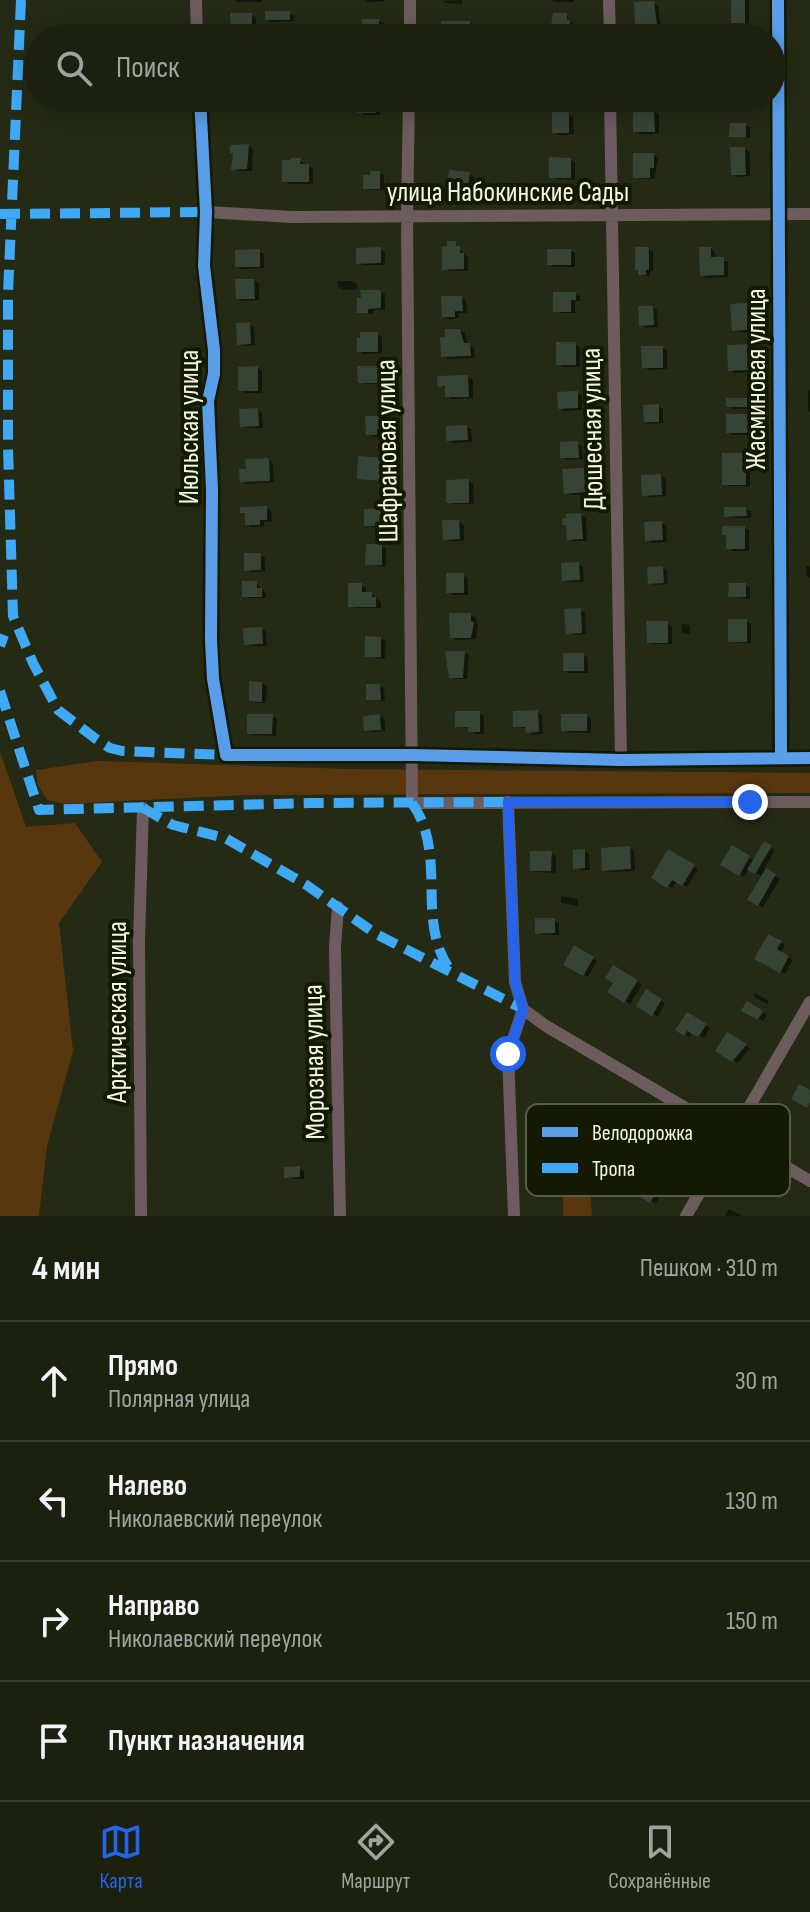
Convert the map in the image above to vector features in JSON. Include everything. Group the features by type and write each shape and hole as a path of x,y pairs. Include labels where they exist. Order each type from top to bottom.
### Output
{"street":[{"path":"196,0 197,24"},
{"path":"410,0 410,24"},
{"path":"609,0 610,24"},
{"name":"Жасминовая улица","path":"778,0 778,24"},
{"name":"Июльская улица","path":"201,112 206,212 204,266 214,350 214,374 208,401 212,490 211,640 213,679 226,755 413,755"},
{"name":"Шафрановая улица","path":"409,112 412,803 508,802"},
{"name":"Дюшесная улица","path":"610,112 621,760"},
{"name":"Жасминовая улица","path":"778,112 781,757"},
{"name":"улица Набокинские Сады","path":"206,212 293,217 810,214"},
{"path":"413,755 621,760 810,758"},
{"path":"514,1216 508,1054 523,1009 515,982 508,802 810,802"},
{"name":"Арктическая улица","path":"141,1216 139,941 143,808"},
{"name":"Морозная улица","path":"338,907 335,947 340,1216"},
{"path":"751,1104 810,1002"},
{"path":"523,1009 546,1026 679,1104"},
{"path":"790,1169 810,1181"},
{"path":"686,1216 698,1196"}],"shaded area":[{"path":"0,751 26,827 75,823 102,862 59,923 73,1051 47,1146 39,1216 0,1216"},
{"path":"97,761 351,769 810,773 810,793 247,795 65,804 47,800 38,785 36,770"},
{"path":"563,1196 591,1196 592,1216 563,1216"}],"building":[{"path":"731,0 745,0 745,23 731,23"},
{"path":"654,1 657,24 635,24 634,2"},
{"path":"265,11 290,11 290,20 265,20"},
{"path":"230,13 252,13 252,24 231,24"},
{"path":"553,13 567,13 570,24 551,24"},
{"path":"362,19 379,19 379,24 362,24"},
{"path":"441,21 470,21 470,24 441,24"},
{"path":"552,112 569,112 569,133 552,133"},
{"path":"633,112 654,112 655,132 633,132"},
{"path":"730,123 746,123 746,137 729,137"},
{"path":"249,144 247,169 231,170 233,153 230,153 230,145"},
{"path":"730,147 745,147 746,175 731,175"},
{"path":"633,153 654,153 650,178 633,178"},
{"path":"549,157 571,158 571,178 549,178"},
{"path":"301,158 300,164 309,164 309,182 282,182 282,160"},
{"path":"449,170 470,172 468,187 447,185"},
{"path":"370,171 380,171 380,189 363,189 363,175 370,175"},
{"path":"447,241 456,241 456,246 460,246 460,253 464,253 464,269 442,270 442,247 447,246"},
{"path":"381,247 381,263 356,264 356,248"},
{"path":"635,247 649,247 649,270 646,270 646,275 638,275 638,270 635,270"},
{"path":"699,247 711,247 711,257 724,257 724,275 700,276"},
{"path":"260,249 260,267 235,267 235,250"},
{"path":"547,249 571,249 571,265 547,265"},
{"path":"235,279 254,279 255,299 236,299"},
{"path":"360,290 381,290 381,308 357,313"},
{"path":"553,292 576,292 576,300 571,300 571,312 553,312"},
{"path":"441,296 462,296 463,311 455,311 455,317 442,317"},
{"path":"747,303 748,330 732,331 730,304"},
{"path":"638,306 653,306 654,325 639,326"},
{"path":"250,322 251,344 237,345 236,323"},
{"path":"445,329 460,329 464,343 470,343 471,356 441,357 440,337 445,337"},
{"path":"360,332 378,332 378,352 357,352"},
{"path":"556,342 576,342 576,365 556,365"},
{"path":"747,344 748,370 728,371 727,345"},
{"path":"641,346 663,346 663,368 642,368"},
{"path":"258,366 258,391 238,391 238,367"},
{"path":"357,366 380,366 380,383 358,383"},
{"path":"468,375 469,397 445,397 445,386 438,387 437,376"},
{"path":"578,391 578,408 558,409 557,392"},
{"path":"726,398 747,398 747,407 726,407"},
{"path":"659,404 659,422 644,422 643,405"},
{"path":"258,408 259,426 240,427 239,409"},
{"path":"726,414 748,414 748,433 726,433"},
{"path":"365,416 380,416 381,429 377,429 377,435 366,435"},
{"path":"467,425 468,440 446,441 446,426"},
{"path":"578,441 579,458 560,458 560,442"},
{"path":"722,453 752,453 752,470 746,470 746,485 722,485"},
{"path":"358,456 383,458 381,481 357,479"},
{"path":"269,458 270,481 240,482 239,469 246,469 245,459"},
{"path":"584,468 586,492 564,494 562,469"},
{"path":"661,474 662,495 642,496 641,475"},
{"path":"469,479 469,503 446,503 446,480"},
{"path":"267,506 267,520 260,520 260,525 245,525 245,513 240,513 240,507"},
{"path":"724,507 746,507 747,516 724,517"},
{"path":"387,508 387,517 381,517 381,526 364,526 364,509"},
{"path":"581,513 583,539 567,540 562,518 566,518 565,514"},
{"path":"442,520 459,520 460,539 443,540"},
{"path":"662,521 663,540 645,541 644,522"},
{"path":"722,526 745,526 745,549 726,549"},
{"path":"366,544 382,544 382,565 365,565"},
{"path":"244,553 261,553 261,570 244,571"},
{"path":"579,562 580,580 562,581 561,563"},
{"path":"663,566 664,583 648,584 647,567"},
{"path":"446,573 464,573 464,593 446,593"},
{"path":"242,581 257,581 257,588 262,588 262,597 242,597"},
{"path":"348,583 362,583 362,592 372,592 372,597 376,597 376,607 348,607"},
{"path":"729,583 746,583 746,597 728,597"},
{"path":"581,608 582,633 566,634 564,609"},
{"path":"449,613 471,613 471,622 474,622 471,638 450,638"},
{"path":"728,619 747,619 747,642 728,642"},
{"path":"646,621 668,621 668,643 647,643"},
{"path":"262,627 263,644 244,645 243,628"},
{"path":"365,636 381,637 381,657 365,657"},
{"path":"445,651 465,651 463,678 449,678"},
{"path":"563,653 584,653 584,671 563,671"},
{"path":"249,681 262,682 262,702 249,701"},
{"path":"366,684 380,684 381,700 366,700"},
{"path":"538,710 539,732 526,733 525,727 513,727 513,711"},
{"path":"455,711 480,711 480,732 468,732 468,727 455,727"},
{"path":"247,714 273,714 272,734 247,734"},
{"path":"380,714 381,730 364,731 363,716"},
{"path":"561,714 587,714 587,731 561,731"},
{"path":"764,841 772,846 755,874 747,870"},
{"path":"732,845 750,856 739,876 720,865"},
{"path":"630,846 631,869 602,871 601,848"},
{"path":"585,849 585,868 573,869 573,850"},
{"path":"668,849 695,865 682,886 672,880 667,888 651,878"},
{"path":"530,851 552,851 551,871 530,871"},
{"path":"766,868 776,874 758,906 747,900"},
{"path":"535,918 555,918 555,933 535,934"},
{"path":"768,934 782,941 777,949 789,956 780,973 754,959"},
{"path":"574,945 594,957 583,976 563,965"},
{"path":"613,965 638,980 624,1003 607,992 613,983 605,978"},
{"path":"646,989 662,999 652,1016 636,1006"},
{"path":"747,1001 763,1011 758,1020 741,1011"},
{"path":"687,1012 707,1024 698,1037 687,1031 684,1036 675,1030"},
{"path":"727,1032 747,1044 732,1062 715,1051"},
{"path":"799,1084 810,1090 807,1108 791,1099"},
{"path":"300,1166 300,1177 284,1178 284,1167"},
{"path":"638,1196 654,1196 650,1203"}],"marked path":[{"path":"21,0 8,293 13,616 58,710 96,739 122,751 226,755"},
{"path":"0,214 206,212"},
{"path":"0,646 4,635"},
{"path":"0,691 39,810 508,802"},
{"path":"412,803 423,823 428,845 434,931 440,952 451,971"},
{"path":"143,808 173,825 225,838 305,884 376,934 523,1009"}],"cycle path":[{"path":"778,0 778,24"},
{"path":"201,112 206,212 204,266 214,350 214,374 208,401 212,490 211,640 213,679 226,755 621,760 810,758"},
{"path":"778,112 781,757"}],"route":[{"path":"508,1054 523,1009 515,982 508,802 750,802"}]}
